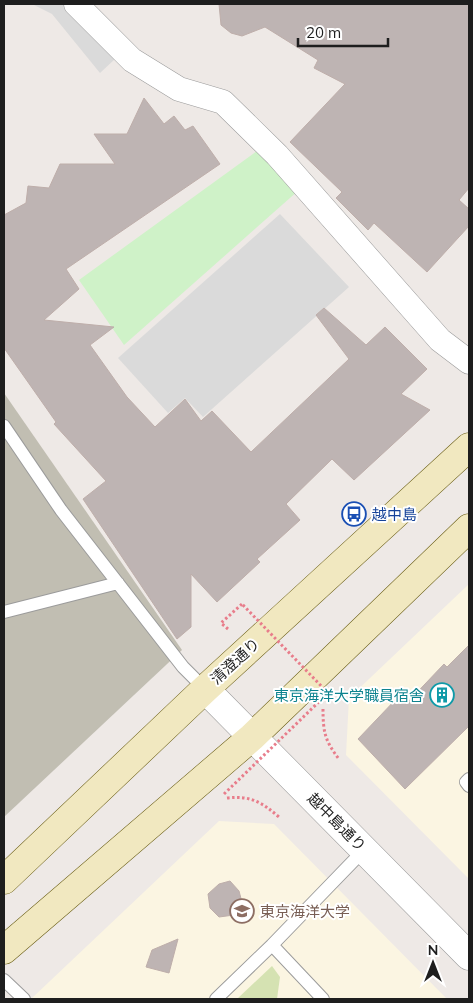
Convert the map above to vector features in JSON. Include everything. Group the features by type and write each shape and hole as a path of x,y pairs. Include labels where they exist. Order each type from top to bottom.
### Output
{"main road":[{"name":"清澄通り","path":"4,880 205,689 469,447"},
{"path":"4,950 252,737 469,528"}],"street":[{"path":"76,4 132,60 179,89 223,102 277,156 440,340 469,362"},
{"name":"越中島通り","path":"205,689 469,956"}],"lane":[{"path":"4,426 61,510 182,667 205,689"},
{"path":"4,612 118,583"},
{"path":"469,779 466,782 469,786"},
{"path":"216,999 272,945 364,850"},
{"path":"272,945 323,999"},
{"path":"4,980 24,999"}],"path":[{"path":"221,623 242,604 328,693"},
{"path":"328,693 323,707 323,725 328,744 339,759"},
{"path":"224,794 328,693"},
{"path":"223,799 248,798 266,805 280,818"}],"shaded area":[{"path":"32,4 65,4 115,59 100,73 52,14"},
{"path":"280,214 349,287 203,417 185,398 168,413 118,358"},
{"path":"4,393 182,650 4,817"},
{"path":"469,584 469,879 346,755 349,698"},
{"name":"東京海洋大学","path":"219,821 274,824 447,999 31,999"}],"green space":[{"path":"261,148 299,190 124,345 79,280"},
{"path":"272,966 280,977 277,999 237,999"}],"building":[{"path":"219,4 469,4 469,188 459,200 469,209 469,226 427,272 374,223 368,230 336,198 342,192 290,142 345,84 314,68 318,60 265,27 242,36 231,33 221,25"},
{"path":"144,98 164,124 174,116 185,130 193,126 220,164 66,269 79,289 44,320 114,327 90,345 127,397 155,427 185,399 201,421 212,411 251,452 349,359 316,315 324,308 366,345 385,327 427,369 401,394 430,410 354,480 332,459 286,504 300,520 257,559 260,562 217,602 191,574 191,627 177,639 83,499 106,481 54,424 56,422 4,348 4,215 26,203 28,186 49,188 60,164 115,164 94,134 127,134"},
{"name":"東京海洋大学職員宿舎","path":"469,645 469,726 405,789 358,739 398,697 406,704 444,664 447,667"},
{"path":"230,881 239,891 243,906 234,915 219,917 210,908 208,894 219,884"},
{"path":"178,939 169,973 146,967 152,950"}],"place":[{"name":"越中島","path":"354,514"},
{"name":"東京海洋大学職員宿舎","path":"442,695"},
{"name":"東京海洋大学","path":"242,911"}]}
